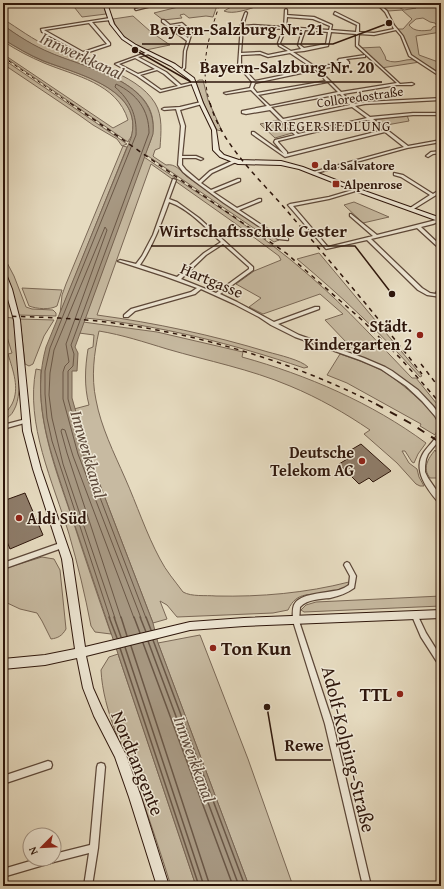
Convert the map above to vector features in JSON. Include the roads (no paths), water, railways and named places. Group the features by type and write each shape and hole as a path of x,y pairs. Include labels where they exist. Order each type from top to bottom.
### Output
{"street":[{"path":"105,3 110,19 123,38 180,70 194,83 201,103 214,130 216,150 222,156 235,161 281,163 296,166 440,220"},
{"path":"136,9 151,6 148,3"},
{"path":"378,3 402,36 410,55 441,76"},
{"path":"436,3 441,6"},
{"path":"286,10 284,28 279,44 317,69 352,105 368,119 407,147"},
{"path":"246,13 242,24 243,27 239,66 254,82"},
{"path":"334,13 358,25 357,45 398,84"},
{"path":"240,54 260,52 268,56 327,45 331,26 314,18 286,16"},
{"path":"90,22 109,44 83,53 42,29 110,19"},
{"path":"163,21 188,40"},
{"path":"170,26 188,22"},
{"path":"180,70 184,68 185,51 191,32 181,24"},
{"path":"243,27 254,26 376,34 396,29"},
{"path":"304,29 298,45 304,50"},
{"path":"148,53 116,64 138,75 161,92 194,83"},
{"path":"254,82 344,64 348,63 344,59 364,56"},
{"path":"135,57 157,69 180,86"},
{"path":"138,75 157,69"},
{"path":"279,69 286,75"},
{"path":"256,94 330,81"},
{"path":"252,89 254,82"},
{"path":"269,108 242,112 246,113 340,93 398,84 412,84"},
{"path":"252,89 297,135"},
{"path":"226,93 252,89"},
{"name":"Colloredostraße","path":"282,120 352,105 403,100 441,99"},
{"path":"164,109 179,108 201,103"},
{"path":"179,108 183,126 180,167 199,183 279,238 288,239"},
{"path":"281,163 286,152 276,141 368,119 413,114 441,114"},
{"path":"254,134 285,156 385,131"},
{"path":"314,173 407,147 441,141"},
{"path":"428,156 432,153 441,152"},
{"path":"181,157 196,157 201,159"},
{"path":"199,183 211,172 235,161"},
{"path":"395,174 402,176 432,195"},
{"path":"138,266 151,245 174,180"},
{"path":"212,191 239,180"},
{"path":"357,190 329,198 290,205 327,248 440,220"},
{"path":"411,209 441,190"},
{"path":"168,200 175,202 224,242 251,269 216,295"},
{"path":"238,210 260,200"},
{"path":"351,215 376,236"},
{"path":"418,226 441,248"},
{"path":"368,238 420,289 429,294 440,296 438,293 441,289"},
{"path":"178,279 206,254 224,242"},
{"name":"Hartgasse","path":"120,261 178,279 250,310 273,324 298,336 372,363 389,372 421,397 437,414 441,422"},
{"name":"Nordtangente","path":"3,274 9,289 17,320 26,421 31,450 69,567 88,688 120,755 163,886"},
{"path":"126,316 133,310 193,293 200,288"},
{"path":"273,324 317,308"},
{"path":"3,427 26,421"},
{"path":"441,433 424,456 421,464 422,472 428,485 441,501"},
{"path":"3,566 63,545"},
{"path":"296,621 296,607 302,600 338,594 349,589 354,581 347,565"},
{"path":"3,664 45,660 82,653 162,632 214,624 441,614"},
{"path":"415,616 423,635 441,663"},
{"name":"Adolf-Kolping-Straße","path":"296,621 329,724 367,886"},
{"path":"3,780 48,765"},
{"path":"88,886 94,848 101,767"},
{"path":"62,856 94,848"},
{"path":"3,873 24,867"}],"water":[{"name":"Innwerkkanal","path":"3,25 14,33 45,50 101,72 133,89 144,101 152,116 153,134 75,347 78,353 77,371 72,371 72,398 87,451 153,623 158,643 249,886 196,886 52,457 41,403 42,366 46,347 131,138 133,121 128,107 118,96 105,86 90,78 38,59 23,51 3,39"}],"railway":[{"path":"210,104 205,77 206,53 220,3"},
{"path":"3,57 71,104"},
{"path":"70,103 286,253 362,320 401,359 441,404"},
{"path":"210,103 223,134 243,161 356,292 422,374"},
{"path":"3,316 106,322 141,327 211,342 280,363 377,404"},
{"path":"421,364 441,390"},
{"path":"377,404 441,443"}],"place":[{"name":"Bayern-Salzburg Nr. 21","path":"389,23"},
{"name":"Bayern-Salzburg Nr. 20","path":"135,50"},
{"name":"da Salvatore","path":"315,165"},
{"name":"Alpenrose","path":"336,184"},
{"name":"Wirtschaftsschule Gester","path":"392,294"},
{"name":"Städt. Kindergarten 2","path":"420,335"},
{"name":"Deutsche Telekom AG","path":"362,461"},
{"name":"Aldi Süd","path":"19,518"},
{"name":"Ton Kun","path":"213,648"},
{"name":"TTL","path":"400,694"},
{"name":"Rewe","path":"267,707"}],"district":[{"name":"KRIEGERSIEDLUNG","path":"328,126"}]}
